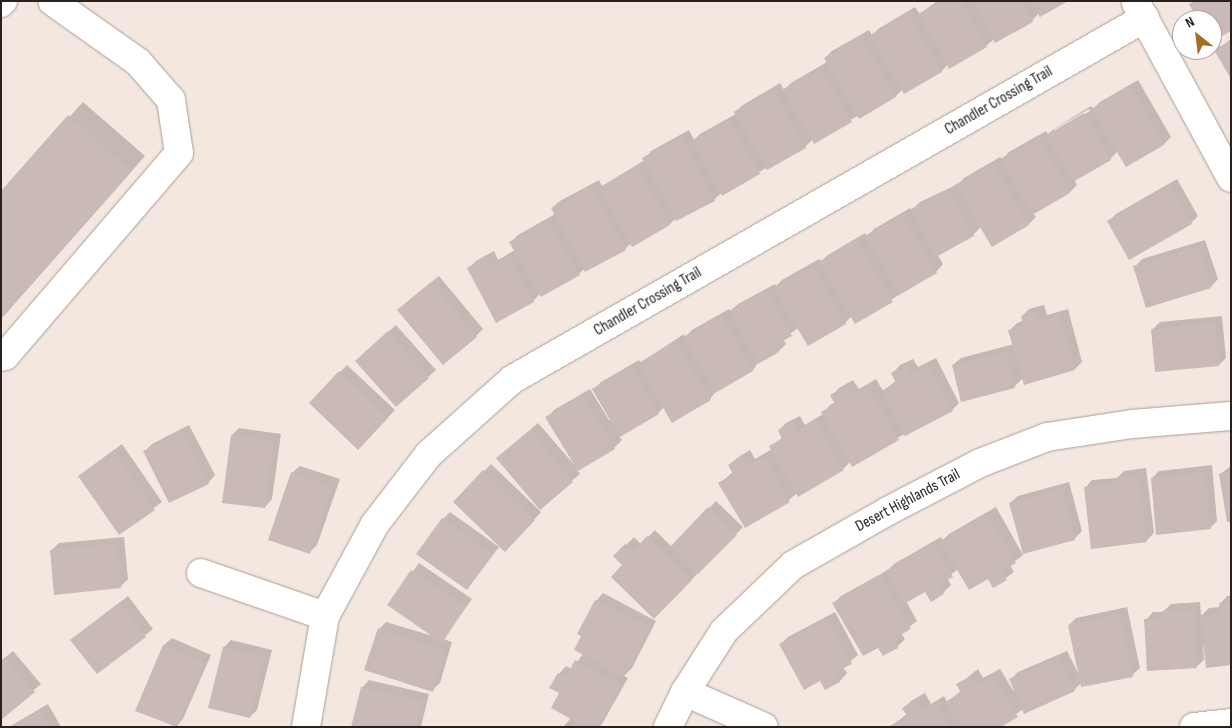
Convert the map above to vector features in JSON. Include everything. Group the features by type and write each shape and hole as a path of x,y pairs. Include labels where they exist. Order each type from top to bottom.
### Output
{"street":[{"path":"1,357 5,356 180,153 171,100 138,62 52,1"},
{"path":"1140,10 1231,178"},
{"name":"Chandler Crossing Trail","path":"306,727 325,616 376,524 429,454 514,379 1140,10"},
{"name":"Desert Highlands Trail","path":"668,727 685,692 724,631 793,565 888,511 980,463 1048,437 1132,424 1231,416"},
{"path":"201,573 325,616"},
{"path":"685,692 764,727"},
{"path":"1194,727 1231,723"}],"building":[{"path":"941,1 961,1 987,47 949,69 918,14"},
{"path":"972,1 1021,1 1033,22 995,43"},
{"path":"1031,1 1068,1 1040,17"},
{"path":"1194,1 1231,1 1231,31 1222,36 1222,10 1192,10 1189,4"},
{"path":"908,13 942,72 904,94 869,36"},
{"path":"861,36 896,97 859,119 824,58"},
{"path":"1231,41 1231,79 1220,60 1222,60 1222,46"},
{"path":"820,68 852,122 814,144 782,90"},
{"path":"1130,86 1164,145 1126,167 1091,109"},
{"path":"773,89 806,148 767,170 734,112"},
{"path":"1084,113 1111,160 1073,182 1046,135"},
{"path":"68,115 132,171 1,319 1,191"},
{"path":"729,120 760,174 722,196 691,141"},
{"path":"681,137 715,201 676,221 642,158"},
{"path":"1039,137 1070,193 1032,215 1000,159"},
{"path":"993,163 1029,225 992,247 955,185"},
{"path":"637,166 670,225 632,247 599,188"},
{"path":"1170,185 1192,224 1129,260 1107,221"},
{"path":"591,186 626,250 585,272 551,208"},
{"path":"949,189 974,236 936,257 911,209"},
{"path":"902,214 937,273 899,295 865,236"},
{"path":"548,220 580,275 541,297 509,242"},
{"path":"857,239 893,302 855,324 819,262"},
{"path":"1198,246 1211,288 1146,308 1133,266"},
{"path":"509,256 534,302 496,323 467,268 486,257 491,266"},
{"path":"812,265 846,324 808,346 773,288"},
{"path":"431,282 477,337 443,365 397,310"},
{"path":"767,290 792,336 775,345 779,352 758,364 729,311"},
{"path":"1037,311 1040,321 1060,315 1075,370 1024,385 1008,330 1023,326 1021,316"},
{"path":"721,315 753,371 715,393 683,337"},
{"path":"1215,322 1219,366 1155,372 1151,329"},
{"path":"388,331 429,378 396,407 355,361"},
{"path":"676,341 711,400 672,423 637,364"},
{"path":"1006,351 1015,388 961,402 952,365"},
{"path":"928,364 953,411 905,436 881,391 896,383 891,373 906,365 910,374"},
{"path":"631,366 659,414 620,437 592,389"},
{"path":"339,371 388,418 358,450 309,403"},
{"path":"846,386 851,395 868,386 899,440 852,467 821,412 835,404 830,395"},
{"path":"583,395 615,449 578,471 545,417"},
{"path":"816,420 844,470 798,497 769,446 782,439 778,430 792,422 797,431"},
{"path":"530,430 573,482 540,510 496,458"},
{"path":"182,431 209,484 169,503 143,451"},
{"path":"231,435 274,441 265,508 222,503"},
{"path":"114,450 155,510 119,535 78,476"},
{"path":"764,456 790,502 745,528 718,483 733,474 728,465 742,457 747,466"},
{"path":"483,470 535,520 505,552 453,502"},
{"path":"1231,471 1231,522 1227,522 1219,474"},
{"path":"291,472 333,487 310,554 268,540"},
{"path":"1205,472 1211,529 1156,535 1151,478"},
{"path":"1139,475 1147,542 1091,549 1084,487 1116,484 1115,478"},
{"path":"1062,488 1075,540 1023,554 1009,503"},
{"path":"708,507 737,535 698,574 670,547"},
{"path":"988,514 1016,563 1002,571 1007,580 993,588 988,579 969,590 940,541"},
{"path":"442,518 493,554 467,590 416,554"},
{"path":"647,536 692,580 654,619 611,577 622,565 613,556 625,544 633,551"},
{"path":"117,543 121,588 54,595 50,550"},
{"path":"933,543 953,577 939,584 944,594 931,602 925,592 904,604 885,571"},
{"path":"411,570 466,607 442,643 387,605"},
{"path":"880,575 911,629 893,639 898,648 883,656 878,648 863,656 832,603"},
{"path":"595,600 650,628 624,677 574,650 581,636 577,634"},
{"path":"120,602 146,637 97,674 70,640"},
{"path":"1231,602 1231,665 1206,668 1200,615 1220,613 1219,603"},
{"path":"1194,609 1197,668 1147,671 1144,619 1163,618 1162,611"},
{"path":"1120,614 1133,677 1081,687 1068,625"},
{"path":"828,618 852,664 835,672 840,682 825,690 820,681 804,690 779,644"},
{"path":"378,628 446,650 433,692 364,670"},
{"path":"163,645 205,662 177,727 135,711"},
{"path":"223,647 265,657 250,718 208,708"},
{"path":"5,657 35,692 1,720 1,661"},
{"path":"1059,657 1075,691 1024,714 1009,679"},
{"path":"575,660 621,685 598,727 585,727 551,708 559,693 549,688 558,673 566,677"},
{"path":"993,675 1018,717 1001,727 960,727 945,702 961,693 956,684 971,676 976,685"},
{"path":"361,687 423,701 417,727 351,727"},
{"path":"917,699 923,710 937,703 950,727 888,727 907,716 902,708"},
{"path":"40,710 50,727 12,727"}]}
